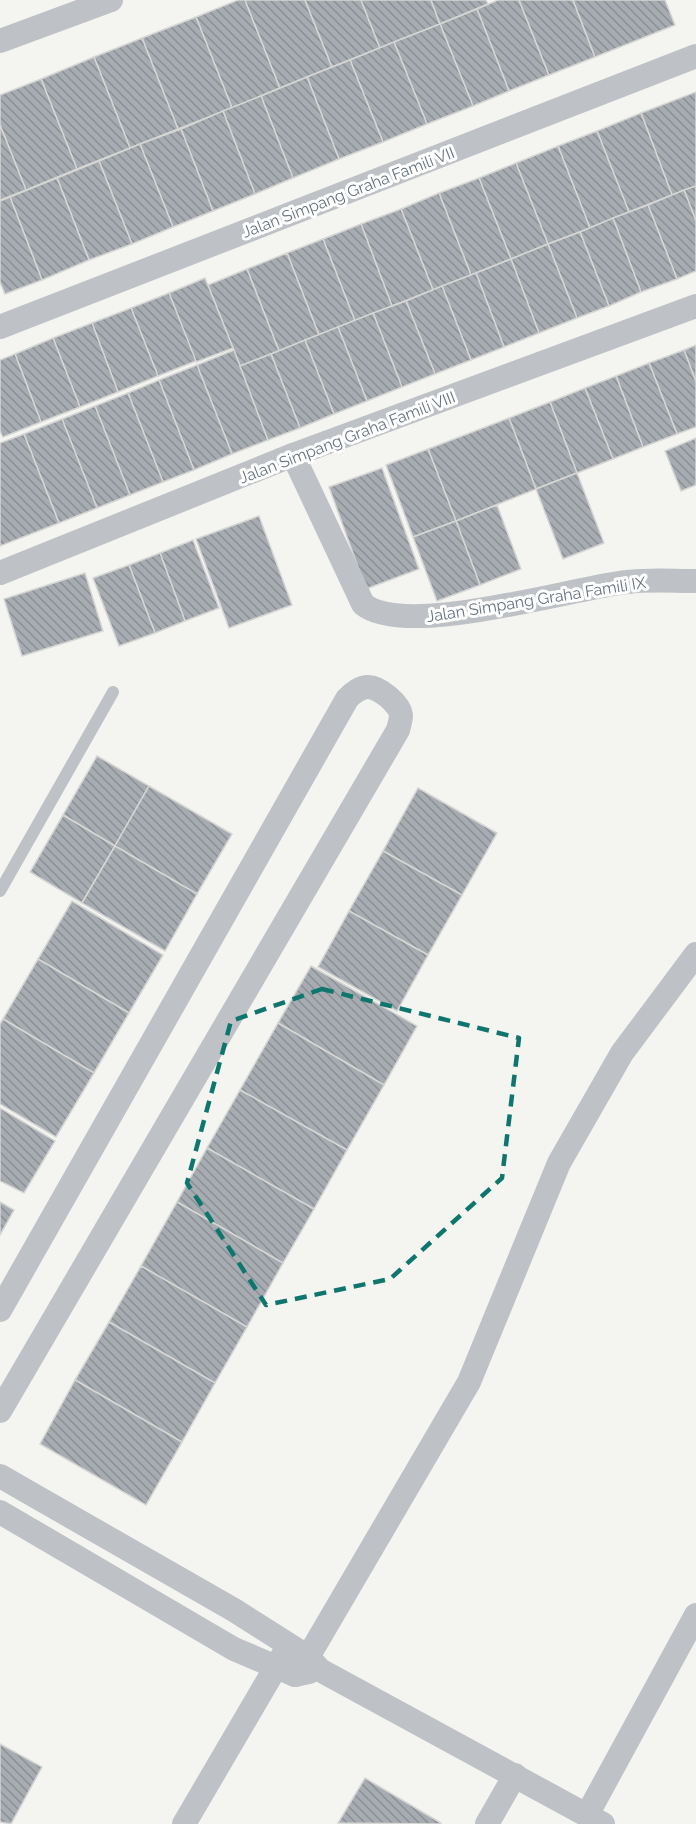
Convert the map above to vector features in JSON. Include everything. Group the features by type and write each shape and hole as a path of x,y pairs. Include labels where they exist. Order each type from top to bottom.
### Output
{"street":[{"path":"0,41 111,0"},
{"name":"Jalan Simpang Graha Famili VII","path":"0,327 696,56"},
{"name":"Jalan Simpang Graha Famili VIII","path":"0,573 293,455 696,306"},
{"name":"Jalan Simpang Graha Famili IX","path":"293,455 363,604 373,612 430,617 628,581 696,581"},
{"path":"0,1310 347,699 366,687 386,695 399,709 401,716 398,730 0,1411"},
{"path":"184,1824 297,1663 469,1382 559,1163 622,1053 696,954"},
{"path":"0,1476 234,1610 297,1663 515,1775 595,1820 696,1615"},
{"path":"0,1512 234,1649 297,1663"},
{"path":"487,1824 515,1775"}],"lane":[{"path":"0,891 113,692"}],"highlighted area":[{"path":"322,989 519,1038 502,1178 390,1279 266,1305 187,1183 231,1021"}],"building":[{"path":"238,0 245,0 280,88 232,108 196,17"},
{"path":"245,0 305,0 332,67 280,88"},
{"path":"305,0 361,0 380,48 332,67"},
{"path":"361,0 431,0 440,24 380,48"},
{"path":"431,0 486,0 488,4 440,24"},
{"path":"498,0 519,0 549,75 509,91 477,9"},
{"path":"519,0 573,0 595,57 549,75"},
{"path":"573,0 665,0 675,25 595,57"},
{"path":"477,9 509,91 473,106 440,24"},
{"path":"196,17 232,108 178,129 142,38"},
{"path":"440,24 473,106 427,124 394,42"},
{"path":"142,38 178,129 130,148 94,57"},
{"path":"394,42 427,124 383,142 350,60"},
{"path":"94,57 130,148 77,169 41,79"},
{"path":"350,60 383,142 339,159 307,77"},
{"path":"307,77 339,159 293,178 261,96"},
{"path":"41,79 77,169 26,190 0,125 0,95"},
{"path":"696,92 696,186 672,195 641,113"},
{"path":"261,96 293,178 255,194 223,111"},
{"path":"223,111 255,194 213,211 181,129"},
{"path":"641,113 672,195 629,212 597,131"},
{"path":"0,125 26,190 0,200"},
{"path":"181,129 213,211 173,227 140,144"},
{"path":"597,131 629,212 590,228 558,146"},
{"path":"140,144 173,227 132,244 99,161"},
{"path":"558,146 590,228 548,244 516,163"},
{"path":"99,161 132,244 89,260 57,178"},
{"path":"516,163 548,244 511,259 479,178"},
{"path":"57,178 89,260 42,280 10,197"},
{"path":"479,178 511,259 471,275 439,193"},
{"path":"696,186 696,221 684,190"},
{"path":"684,190 696,221 696,271 677,279 648,205"},
{"path":"439,193 471,275 433,290 401,209"},
{"path":"10,197 42,280 5,294 0,282 0,201"},
{"path":"648,205 677,279 641,292 613,218"},
{"path":"401,209 433,290 392,306 361,224"},
{"path":"613,218 641,292 609,306 580,232"},
{"path":"361,224 392,306 355,321 323,239"},
{"path":"580,232 609,306 577,318 548,244"},
{"path":"323,239 355,321 319,335 287,253"},
{"path":"548,244 577,318 539,333 511,259"},
{"path":"287,253 319,335 279,351 247,269"},
{"path":"511,259 539,333 504,347 476,273"},
{"path":"247,269 279,351 240,366 208,285"},
{"path":"476,273 504,347 471,360 442,286"},
{"path":"205,278 233,348 196,362 169,293"},
{"path":"442,286 471,360 435,374 406,301"},
{"path":"169,293 196,361 158,376 131,308"},
{"path":"406,301 435,374 402,387 373,313"},
{"path":"131,308 158,376 118,392 92,323"},
{"path":"373,313 402,387 367,401 338,327"},
{"path":"92,323 118,392 80,407 53,338"},
{"path":"338,327 367,401 334,414 305,340"},
{"path":"53,338 80,407 41,422 15,354"},
{"path":"305,340 334,414 300,428 271,354"},
{"path":"696,345 696,382 684,350"},
{"path":"234,350 268,440 232,454 197,365"},
{"path":"684,350 696,382 696,427 677,434 649,363"},
{"path":"15,354 41,422 3,437 0,431 0,360"},
{"path":"271,354 300,428 268,440 240,366"},
{"path":"649,363 677,434 643,447 616,376"},
{"path":"197,365 232,454 194,470 159,380"},
{"path":"616,376 643,447 613,459 585,388"},
{"path":"159,380 194,470 163,482 128,393"},
{"path":"585,388 613,459 577,473 550,402"},
{"path":"128,393 163,482 130,495 95,406"},
{"path":"550,402 577,473 536,489 509,418"},
{"path":"95,406 130,495 97,508 62,419"},
{"path":"509,418 536,489 456,521 428,449"},
{"path":"62,419 97,508 59,523 24,434"},
{"path":"24,434 59,523 0,546 0,443"},
{"path":"696,438 696,485 681,491 665,451"},
{"path":"428,449 456,521 413,537 386,465"},
{"path":"382,468 419,569 366,589 329,487"},
{"path":"577,473 604,543 563,559 536,489"},
{"path":"497,505 521,569 480,585 456,521"},
{"path":"259,516 292,605 229,628 196,539"},
{"path":"456,521 480,585 437,601 413,537"},
{"path":"193,540 219,608 185,621 160,553"},
{"path":"160,553 185,621 155,633 129,565"},
{"path":"129,565 155,633 119,646 93,578"},
{"path":"85,573 103,631 22,656 4,599"},
{"path":"97,756 149,786 115,846 63,815"},
{"path":"149,786 232,834 197,894 115,846"},
{"path":"418,788 497,833 462,895 383,851"},
{"path":"63,815 115,846 82,903 30,872"},
{"path":"115,846 197,894 165,951 82,903"},
{"path":"383,851 462,895 428,955 349,911"},
{"path":"72,901 163,955 129,1013 38,959"},
{"path":"349,911 428,955 397,1011 318,967"},
{"path":"38,959 129,1013 94,1073 3,1019"},
{"path":"311,966 417,1026 384,1085 278,1023"},
{"path":"3,1019 94,1073 56,1137 0,1104 0,1024"},
{"path":"278,1023 384,1085 347,1150 240,1090"},
{"path":"240,1090 347,1150 314,1209 207,1148"},
{"path":"0,1108 55,1141 24,1193 0,1181"},
{"path":"207,1148 314,1209 283,1263 177,1202"},
{"path":"0,1202 14,1210 0,1235"},
{"path":"177,1202 283,1263 247,1327 141,1266"},
{"path":"141,1266 247,1327 215,1383 109,1322"},
{"path":"109,1322 215,1383 182,1442 75,1380"},
{"path":"75,1380 182,1442 146,1505 40,1444"},
{"path":"0,1744 42,1767 11,1824 0,1822"},
{"path":"365,1778 441,1823 338,1823"}]}
